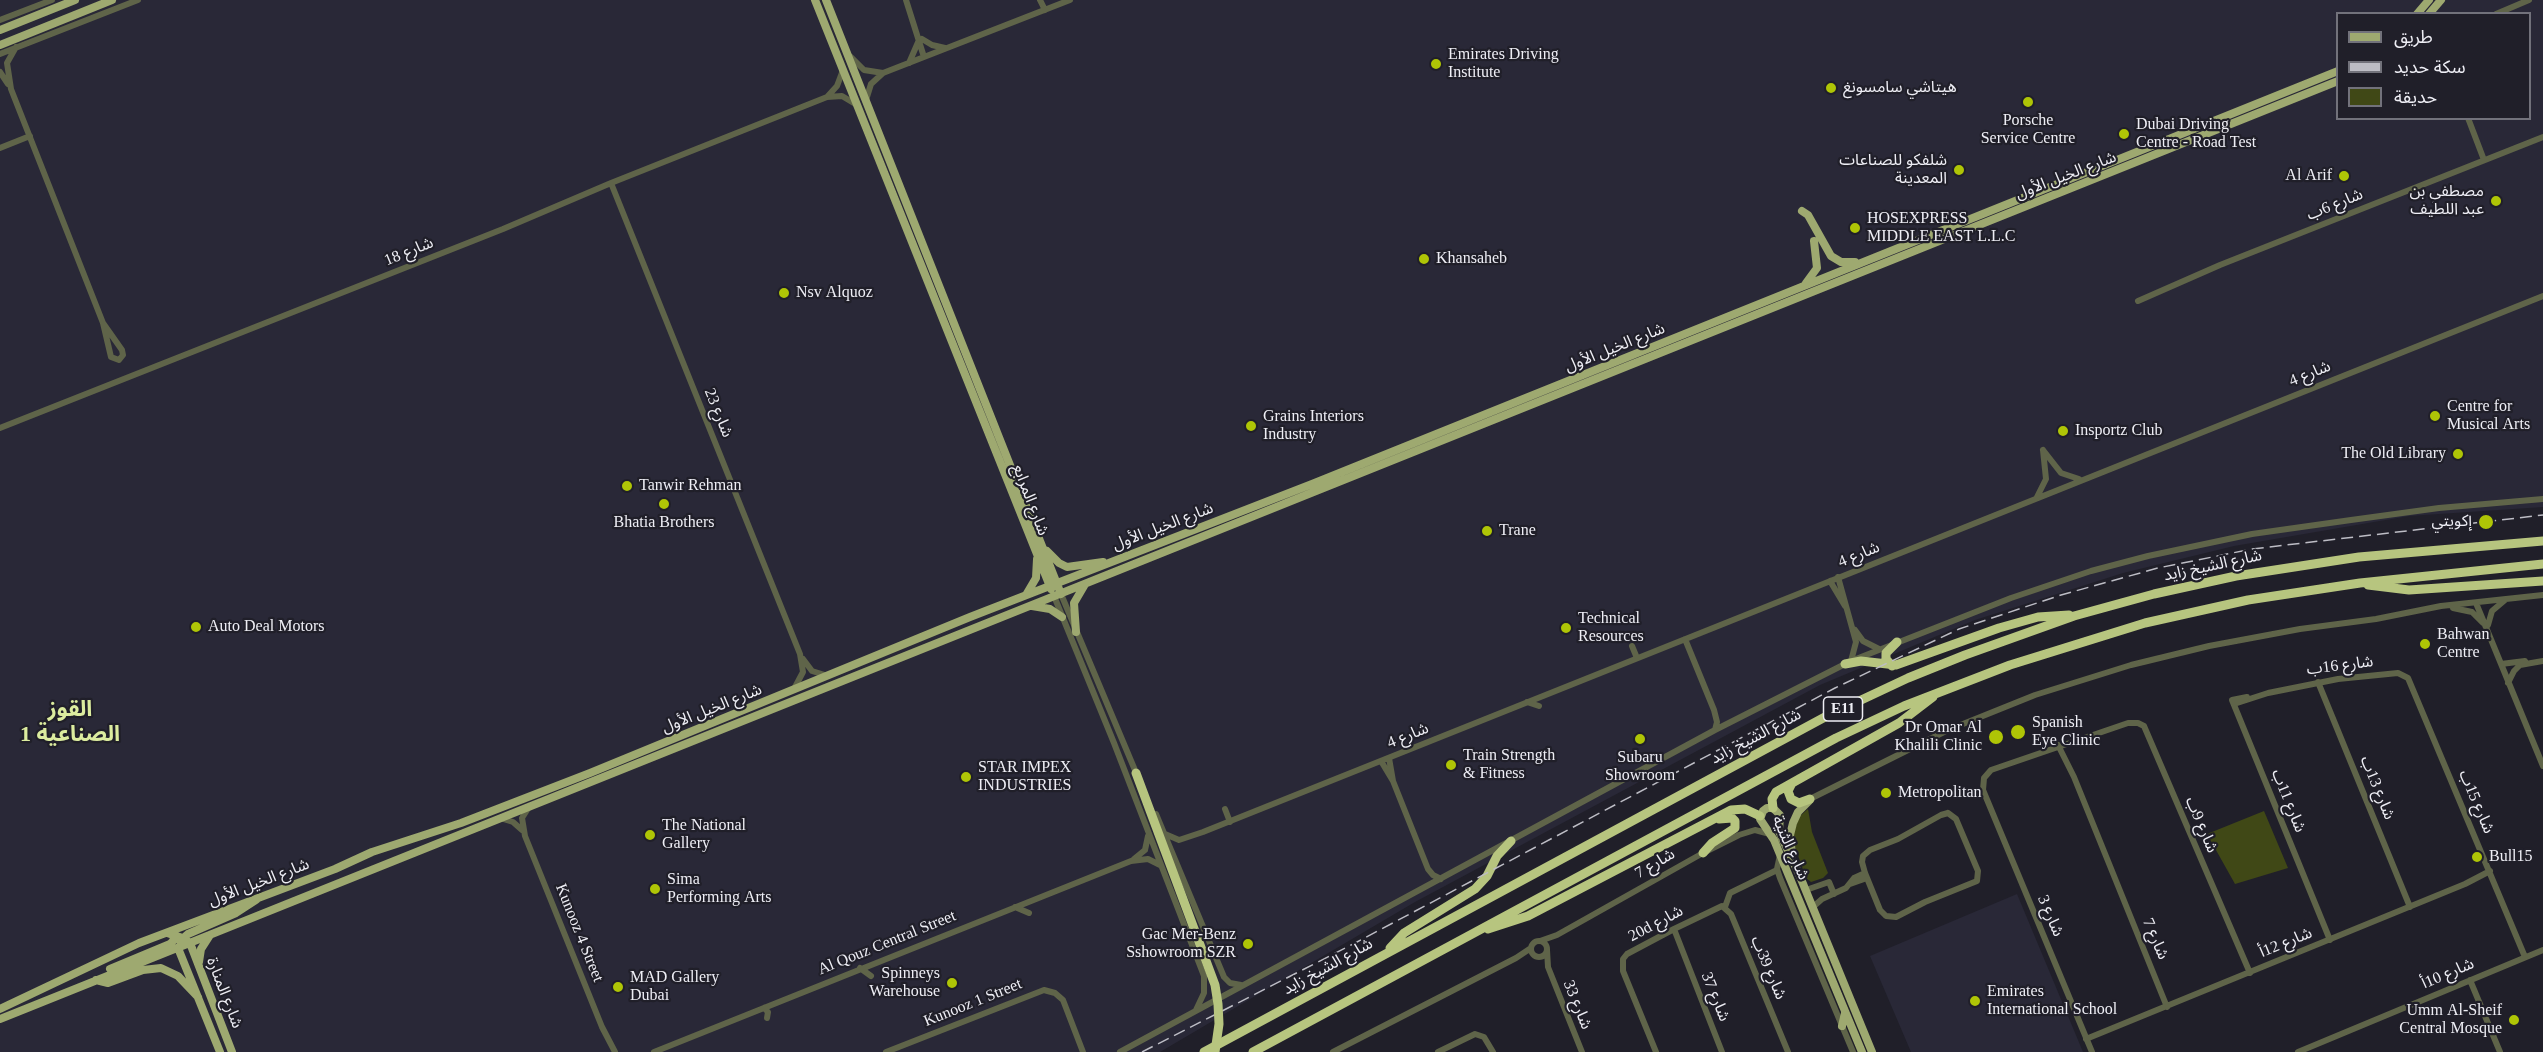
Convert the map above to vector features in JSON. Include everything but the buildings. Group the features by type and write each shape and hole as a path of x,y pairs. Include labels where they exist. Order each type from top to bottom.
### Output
{"highway":[{"path":"2518,544 2543,533"},
{"name":"شارع الشيخ زايد","path":"1204,1052 1852,704 1957,658 2074,616 2154,594 2277,569 2359,557 2543,541"},
{"name":"E11","path":"1253,1052 1836,738 1939,692 2043,653 2145,623 2248,600 2360,583 2543,564"},
{"path":"2360,583 2389,589 2409,590 2543,580"},
{"path":"1848,663 1862,661 1892,666 1999,628 2046,616 2074,616"},
{"path":"1892,666 1886,659 1886,653 1897,642"},
{"path":"1773,808 1771,801 1774,794 1899,723 1939,692"},
{"path":"1136,773 1215,985 1219,1034 1215,1052"},
{"path":"1792,783 1788,791 1791,799 1799,802 1810,799"},
{"path":"1480,930 1505,925 1528,916 1731,810 1740,808 1760,816"},
{"path":"1703,853 1712,843 1732,832 1736,826 1734,819 1729,817 1711,822"},
{"path":"1388,952 1404,933 1475,890 1487,876 1500,852 1511,841"}],"main road":[{"path":"0,30 75,0"},
{"path":"0,45 112,0"},
{"name":"شارع المرابع","path":"815,0 843,68 862,105 1042,546 1057,595"},
{"name":"شارع المرابع","path":"826,0 843,43 862,105 1037,555 1053,585"},
{"path":"2419,12 2429,0"},
{"path":"2431,12 2441,0"},
{"name":"شارع الخيل الأول","path":"0,1009 42,992 115,954 164,934 335,869 372,852 461,823 1026,595 1312,484 2336,71"},
{"name":"شارع الخيل الأول","path":"0,1019 2336,81"},
{"path":"1802,211 1808,215 1825,250 1834,259 1846,262 1869,260"},
{"path":"1803,286 1817,268 1814,241"},
{"path":"1042,546 1054,560 1067,567 1111,562"},
{"path":"1026,595 1036,578 1037,555"},
{"path":"1076,632 1074,603 1085,585"},
{"path":"1027,606 1050,609 1062,617"},
{"path":"1793,859 1790,835 1792,823 1810,799"},
{"name":"شارع الثنية","path":"1862,1052 1780,855 1771,835 1762,823 1760,816 1765,809 1773,808 1780,815 1779,831 1793,859 1872,1052"},
{"path":"178,948 183,938 242,910 260,896"},
{"path":"164,934 173,934 190,943"},
{"path":"96,980 110,969 172,943 173,934"},
{"path":"200,967 201,949 211,934"},
{"name":"شارع المنارة","path":"190,943 232,1052"},
{"name":"شارع المنارة","path":"178,948 220,1052"},
{"path":"96,980 108,983 143,970 161,968 178,976 198,997"},
{"path":"1842,1026 1845,1011"}],"street":[{"path":"0,20 52,0"},
{"path":"0,54 138,0"},
{"path":"906,0 927,56"},
{"path":"1040,0 1045,10"},
{"path":"843,43 861,69 873,73 883,72 1070,0"},
{"path":"2501,12 2529,0"},
{"path":"921,39 932,45 949,48"},
{"path":"909,63 921,39"},
{"path":"11,89 7,63 16,47"},
{"path":"827,97 837,86 843,68"},
{"path":"0,72 11,89 103,323 111,357 119,360 123,355 122,350 103,323"},
{"path":"827,97 842,96 862,105 870,84 883,72"},
{"name":"شارع 18","path":"0,428 482,238 611,183 827,97"},
{"path":"2469,120 2484,160"},
{"path":"0,148 30,136"},
{"name":"شارع 6ب","path":"2138,301 2220,265 2543,136"},
{"name":"شارع 23","path":"611,183 800,654 810,669 828,676"},
{"name":"شارع 4","path":"1185,839 2543,296"},
{"path":"2035,499 2046,482 2043,450 2061,473 2070,478 2082,480"},
{"path":"1120,1052 1730,722 1848,663 1985,607 2061,580 2176,550 2252,534 2439,508 2543,499"},
{"path":"1839,577 1857,644 1848,663"},
{"path":"1830,581 1846,607"},
{"name":"شارع المرابع","path":"1057,595 1062,617 1204,976"},
{"name":"شارع المرابع","path":"1057,595 1076,632 1136,773 1165,834 1223,974"},
{"path":"1810,799 1948,730 2055,688 2131,665 2209,646 2308,627 2376,619 2433,608 2543,595"},
{"path":"2488,631 2492,611 2508,599"},
{"path":"2476,603 2543,766"},
{"path":"2433,608 2469,610 2478,617 2488,631"},
{"path":"1854,628 1863,641 1880,649"},
{"path":"1685,639 1714,710 1716,730"},
{"path":"1632,646 1637,658"},
{"name":"شارع 23","path":"794,690 803,672 800,654"},
{"path":"2501,664 2543,660"},
{"path":"2508,683 2520,665 2543,660"},
{"name":"شارع 16ب","path":"2233,702 2320,682 2398,673 2406,676 2412,683"},
{"name":"شارع 13ب","path":"2320,682 2327,704 2412,906"},
{"name":"شارع 15ب","path":"2412,683 2527,956"},
{"path":"1527,702 1539,706"},
{"name":"شارع 11ب","path":"2233,702 2332,939"},
{"path":"1714,710 1722,719 1730,722"},
{"name":"شارع 9ب","path":"2061,745 2128,723 2138,723 2148,731 2249,974"},
{"name":"شارع 7","path":"2061,745 2169,1006"},
{"name":"شارع 3","path":"2061,745 1991,770 1984,778 1983,790 2092,1052"},
{"path":"1389,758 1393,782"},
{"path":"1381,761 1393,782 1428,869 1441,879"},
{"name":"Kunooz 4 Street","path":"529,806 522,818 525,836 608,1041 615,1052"},
{"path":"1225,809 1230,822"},
{"path":"1946,813 1956,819 1979,874 1973,884 1891,917 1880,910 1866,875 1862,859 1867,851 1906,835 1946,813"},
{"path":"500,818 517,825 525,836"},
{"name":"شارع 7","path":"1540,941 1557,935 1703,853 1753,830 1771,835"},
{"path":"1131,861 1147,847 1148,833"},
{"path":"1165,834 1175,840 1185,839"},
{"path":"1175,859 1176,850 1185,839"},
{"path":"1780,855 1777,870 1853,1052"},
{"name":"Al Qouz Central Street","path":"654,1052 1131,861 1148,859 1160,865"},
{"path":"1424,888 1428,879 1428,869"},
{"path":"1725,907 1730,893 1777,870"},
{"name":"شارع 12أ","path":"2087,1041 2491,874"},
{"path":"1813,907 1850,884 1853,879 1866,875"},
{"path":"1806,890 1829,882 1834,894"},
{"path":"1014,907 1029,913"},
{"name":"20d شارع","path":"1656,1052 1623,971 1623,961 1627,954 1713,908 1725,907"},
{"name":"شارع 39ب","path":"1725,907 1731,914 1788,1052"},
{"name":"شارع 37","path":"1672,930 1722,1052"},
{"name":"شارع 7","path":"1547,949 1557,935"},
{"path":"1333,1052 1516,958 1531,948 1533,944 1540,941 1547,949 1545,955 1516,958"},
{"path":"1531,948 1537,956"},
{"name":"شارع 33","path":"1547,949 1548,967 1582,1052"},
{"name":"شارع 10أ","path":"2298,1052 2315,1048 2543,950"},
{"name":"شارع 33","path":"1537,956 1548,967"},
{"path":"860,968 871,976"},
{"path":"1204,976 1214,982 1220,980 1223,974 1230,983 1244,985"},
{"path":"1196,1011 1204,993 1204,976"},
{"path":"2470,980 2500,1052"},
{"name":"Kunooz 1 Street","path":"886,1052 1044,990 1055,993 1063,1000 1080,1039 1083,1052"},
{"path":"765,1008 768,1012 767,1018"},
{"path":"1438,1052 1469,1036 1481,1035 1492,1052"},
{"name":"Kunooz 1 Street","path":"1080,1039 1089,1052"},
{"name":"Kunooz 4 Street","path":"608,1041 609,1052"},
{"path":"2315,1048 2320,1052"}],"shaded area":[{"path":"0,0 2543,0 2543,507 2409,516 2234,546 2123,573 1975,620 1820,685 1415,902 1160,1052 0,1052"},
{"name":"Emirates International School","path":"2017,894 2083,1052 1911,1052 1870,956"}],"green space":[{"path":"1808,809 1812,832 1828,873 1823,878 1811,882 1806,878 1794,844 1794,831 1800,816"},
{"path":"2264,811 2288,868 2235,884 2207,834"}],"railway":[{"path":"1142,1052 1357,942 1835,688 1959,629 2061,595 2158,568 2252,549 2543,515"}],"place":[{"name":"Emirates Driving Institute","path":"1436,64"},
{"name":"هيتاشي سامسونغ","path":"1831,88"},
{"name":"Porsche Service Centre","path":"2028,102"},
{"name":"Dubai Driving Centre - Road Test","path":"2124,134"},
{"name":"شلفكو للصناعات المعدينة","path":"1959,170"},
{"name":"Al Arif","path":"2344,176"},
{"name":"مصطفي بن عبد اللطيف","path":"2496,201"},
{"name":"HOSEXPRESS MIDDLE EAST L.L.C","path":"1855,228"},
{"name":"Khansaheb","path":"1424,259"},
{"name":"Nsv Alquoz","path":"784,293"},
{"name":"Centre for Musical Arts","path":"2435,416"},
{"name":"Grains Interiors Industry","path":"1251,426"},
{"name":"Insportz Club","path":"2063,431"},
{"name":"The Old Library","path":"2458,454"},
{"name":"Tanwir Rehman","path":"627,486"},
{"name":"Bhatia Brothers","path":"664,504"},
{"name":"إكويتي","path":"2486,522"},
{"name":"Trane","path":"1487,531"},
{"name":"Auto Deal Motors","path":"196,627"},
{"name":"Technical Resources","path":"1566,628"},
{"name":"Bahwan Centre","path":"2425,644"},
{"name":"Spanish Eye Clinic","path":"2018,732"},
{"name":"Dr Omar Al Khalili Clinic","path":"1996,737"},
{"name":"Subaru Showroom","path":"1640,739"},
{"name":"Train Strength & Fitness","path":"1451,765"},
{"name":"STAR IMPEX INDUSTRIES","path":"966,777"},
{"name":"Metropolitan","path":"1886,793"},
{"name":"The National Gallery","path":"650,835"},
{"name":"Bull15","path":"2477,857"},
{"name":"Sima Performing Arts","path":"655,889"},
{"name":"Gac Mer-Benz Sshowroom SZR","path":"1248,944"},
{"name":"Spinneys Warehouse","path":"952,983"},
{"name":"MAD Gallery Dubai","path":"618,987"},
{"name":"Emirates International School","path":"1975,1001"},
{"name":"Umm Al-Sheif Central Mosque","path":"2514,1020"}],"district":[{"name":"القوز الصناعية 1","path":"70,722"}]}
